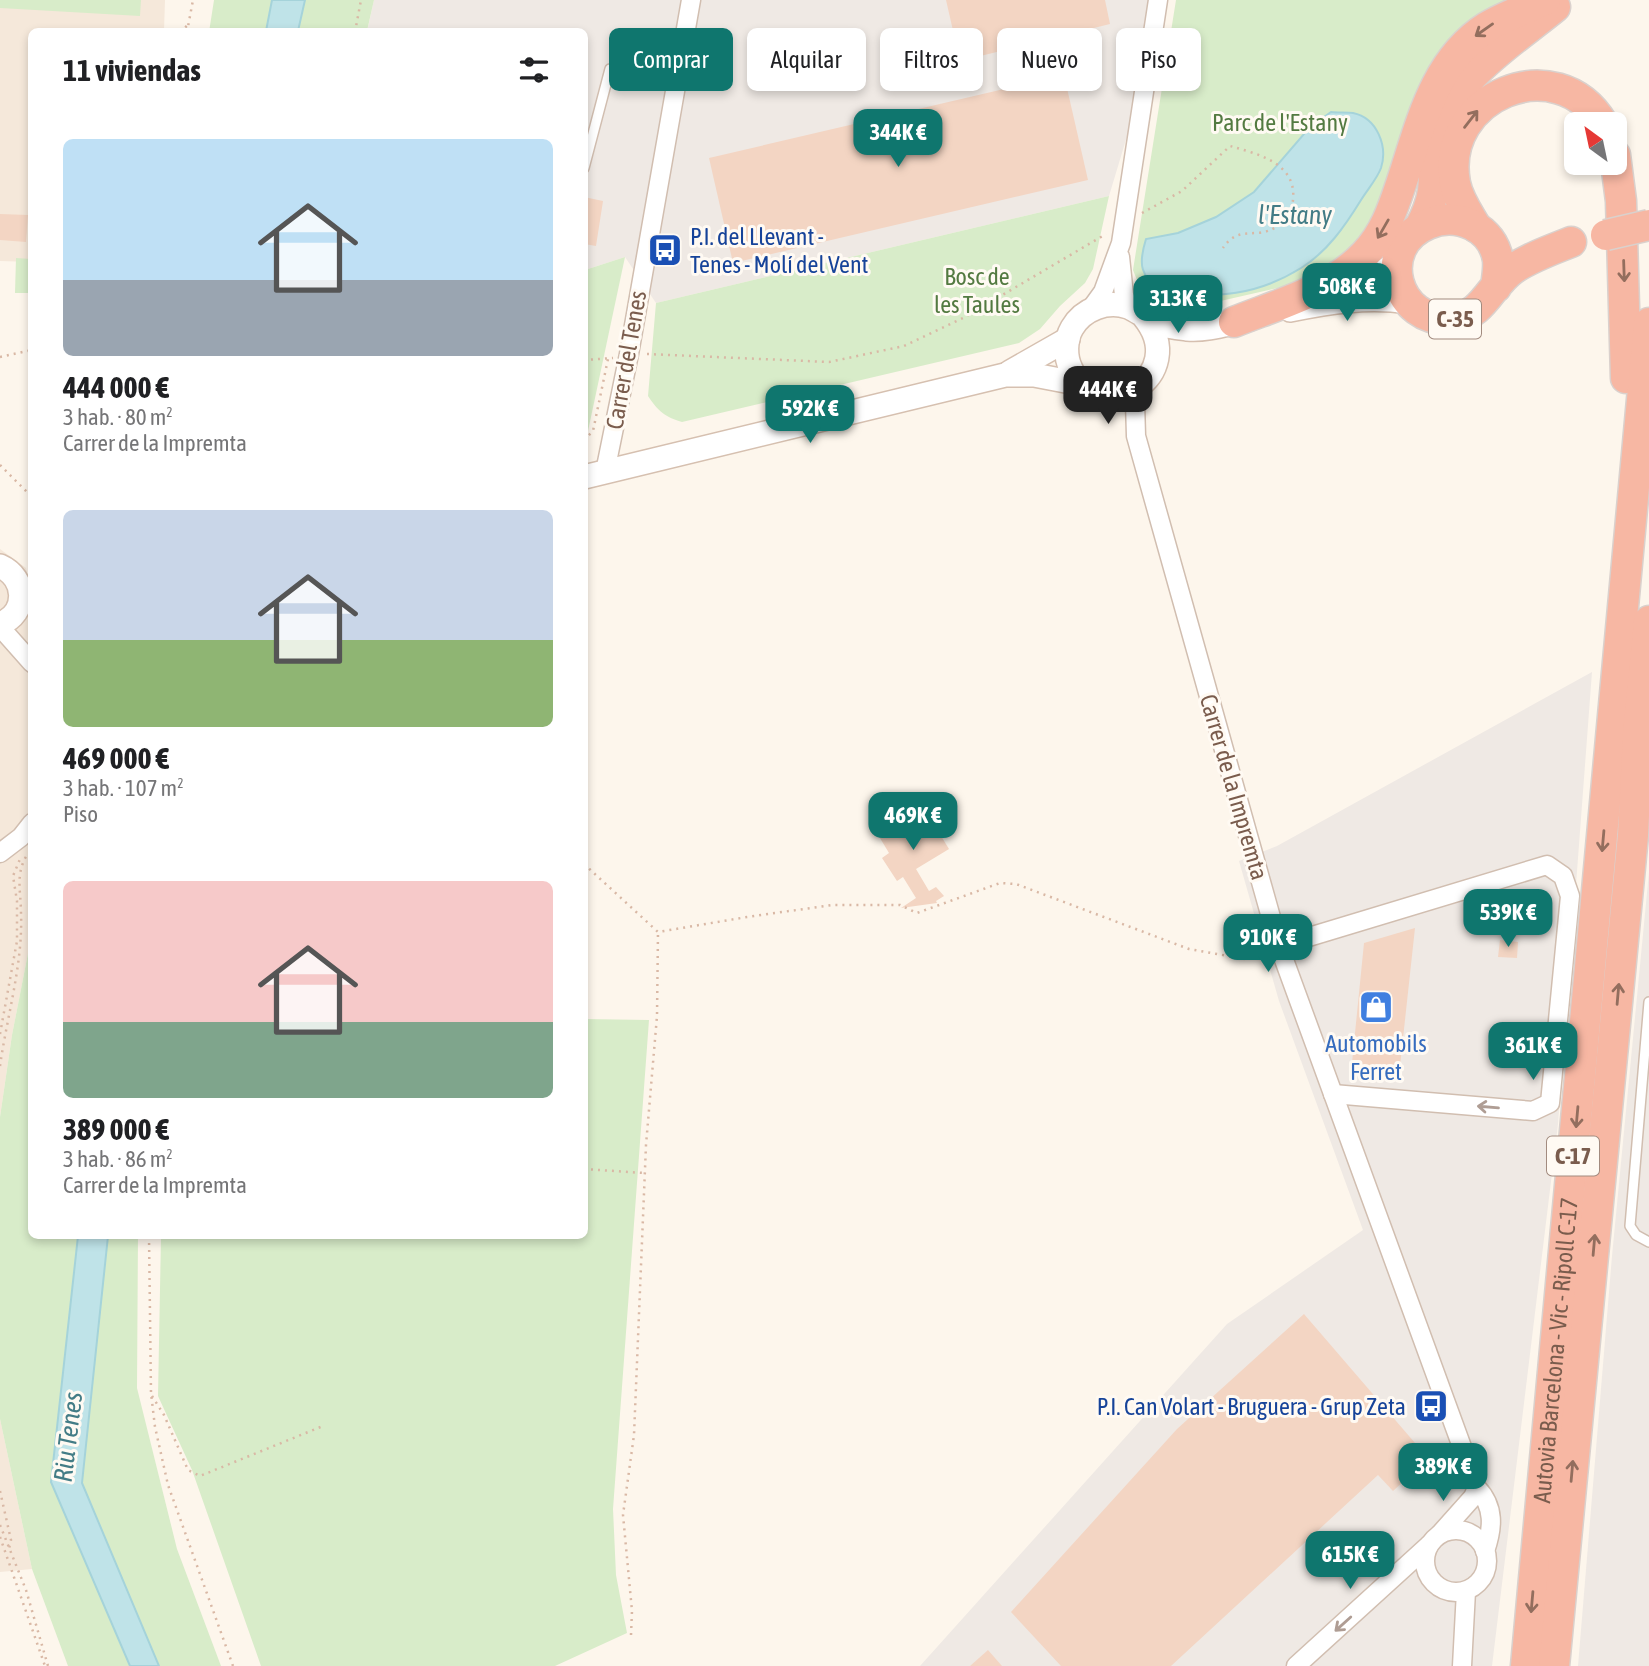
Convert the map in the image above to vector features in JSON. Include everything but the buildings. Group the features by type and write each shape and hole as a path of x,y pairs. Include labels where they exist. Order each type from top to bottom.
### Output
{"highway":[{"path":"1234,322 1332,280 1367,252 1381,233 1393,209 1432,94 1456,54 1485,28 1545,0"},
{"path":"1397,262 1405,242 1420,227 1433,194 1437,141 1450,105 1466,81 1489,59 1563,0"},
{"path":"1482,232 1462,202 1454,170 1455,150 1471,117 1481,107 1511,90 1532,86 1560,89 1579,99 1594,112"},
{"path":"1618,175 1627,364 1615,596 1626,731"},
{"name":"C-35","path":"1420,227 1445,220 1459,220 1501,243 1523,245 1571,242 1649,225"},
{"name":"C-35","path":"1482,232 1498,261 1496,287"},
{"name":"C-35","path":"1397,262 1396,275 1408,302 1420,312 1437,319 1454,319 1471,313 1485,301 1510,271 1528,260 1571,242"},
{"name":"Autovia Barcelona - Vic - Ripoll C-17","path":"1527,1666 1538,1538 1626,731 1649,323"},
{"name":"Autovia Barcelona - Vic - Ripoll C-17","path":"1554,1666 1632,849 1626,731 1649,621"},
{"path":"1626,731 1649,703"}],"street":[{"name":"Carrer del Tenes","path":"595,475 629,354 691,0"},
{"path":"1136,436 1135,402 1149,375 1158,345 1155,335 1124,295 1120,272 1121,243 1158,0"},
{"path":"1081,384 1068,364 1068,339 1072,328 1103,292 1121,243"},
{"path":"1324,303 1367,283 1397,262"},
{"path":"1102,395 1125,394 1149,375 1172,350 1202,330 1324,303 1379,298 1408,302"},
{"path":"1090,310 1111,305 1136,312 1163,325 1202,330"},
{"path":"1005,375 1068,339"},
{"path":"595,475 1005,375 1034,375 1081,384 1102,395 1124,415 1136,436"},
{"name":"Carrer de la Impremta","path":"1136,436 1279,946 1477,1488 1484,1495 1492,1513 1492,1533 1485,1551"},
{"path":"0,566 14,575 27,591 13,616 0,626 28,658"},
{"path":"0,853 16,843 28,828"},
{"path":"1279,946 1547,865 1563,876 1570,896 1550,1103 1533,1111 1333,1094"},
{"path":"1296,1666 1433,1541 1459,1514 1477,1488"},
{"path":"1455,1530 1465,1531 1481,1543 1485,1551 1486,1570 1475,1586 1466,1591 1448,1591 1432,1581 1425,1563 1433,1541 1455,1530"},
{"path":"1462,1666 1466,1591"}],"lane":[{"path":"588,154 609,73"},
{"path":"1649,1002 1630,1226 1636,1235 1649,1242"}],"path":[{"path":"188,28 193,0"},
{"path":"356,28 361,0"},
{"path":"184,28 189,24"},
{"path":"588,360 629,354 829,362 904,346 965,317 1182,191 1230,146 1280,164 1288,175 1293,190 1293,202 1288,214 1276,227 1266,231 1237,234 1223,247"},
{"path":"0,357 28,351"},
{"path":"588,436 593,431 608,359"},
{"path":"0,465 28,493"},
{"path":"0,1034 17,941 17,901 13,876 26,849"},
{"path":"0,1066 20,945 22,914 19,877 28,854"},
{"path":"588,868 658,932 657,1016 645,1172 634,1435 623,1515 632,1611 631,1635"},
{"path":"658,932 747,916 832,905 900,905 917,913 1000,883 1016,884 1189,949 1245,958 1279,946"},
{"path":"588,1169 645,1172"},
{"path":"149,1239 150,1393 155,1427 168,1485 233,1666"},
{"path":"150,1393 164,1415 188,1469 200,1476 323,1426"},
{"path":"0,1491 11,1540 9,1549"},
{"path":"0,1525 26,1590 46,1666"},
{"path":"0,1537 46,1666"}],"shaded area":[{"path":"0,0 165,0 164,28 28,28 28,262 0,261"},
{"path":"374,0 1168,0 1160,28 1116,28 1116,91 1141,91 1109,196 656,303 625,257 588,269 588,28 368,28"},
{"path":"0,549 26,568 28,576 28,953 0,1117"},
{"path":"1592,672 1558,1124 1492,1666 920,1666 1227,1324 1363,1230 1279,1001 1239,861 1277,846"},
{"path":"1649,872 1649,1666 1578,1666 1612,1256"},
{"path":"0,1419 32,1569 0,1572"}],"green space":[{"path":"0,0 141,0 140,16 0,8"},
{"path":"214,0 272,0 267,28 210,28"},
{"path":"305,0 374,0 368,28 299,28"},
{"name":"Parc de l'Estany","path":"1176,0 1524,0 1385,197 1362,238 1331,265 1299,283 1181,310 1162,306 1150,299 1140,287 1133,270 1162,91 1201,91 1201,28 1172,28"},
{"name":"Bosc de les Taules","path":"1109,196 1093,269 1085,283 1040,329 1019,343 682,422 662,413 648,396 656,303"},
{"path":"625,257 588,431 588,269"},
{"path":"16,258 28,259 28,293 15,293"},
{"path":"28,953 28,1239 78,1239 51,1482 130,1666 68,1666 32,1569 0,1419 0,1117"},
{"path":"588,1019 649,1020 613,1509 616,1575 627,1633 555,1666 261,1666 192,1470 158,1396 161,1239 588,1239"},
{"path":"108,1239 138,1239 137,1388 177,1549 221,1666 159,1666 82,1483"}],"water":[{"path":"272,0 305,0 299,28 267,28"},
{"name":"l'Estany","path":"1331,112 1353,113 1368,121 1379,134 1383,160 1374,180 1342,229 1327,246 1301,268 1250,290 1216,295 1161,295 1143,270 1142,257 1146,239 1178,233 1216,217 1254,192 1310,127"},
{"name":"Riu Tenes","path":"78,1239 108,1239 82,1483 159,1666 130,1666 51,1482"}],"place":[{"name":"P.I. del Llevant - Tenes - Molí del Vent","path":"665,250"},
{"name":"Automobils Ferret","path":"1376,1007"},
{"name":"P.I. Can Volart - Bruguera - Grup Zeta","path":"1431,1406"}]}
